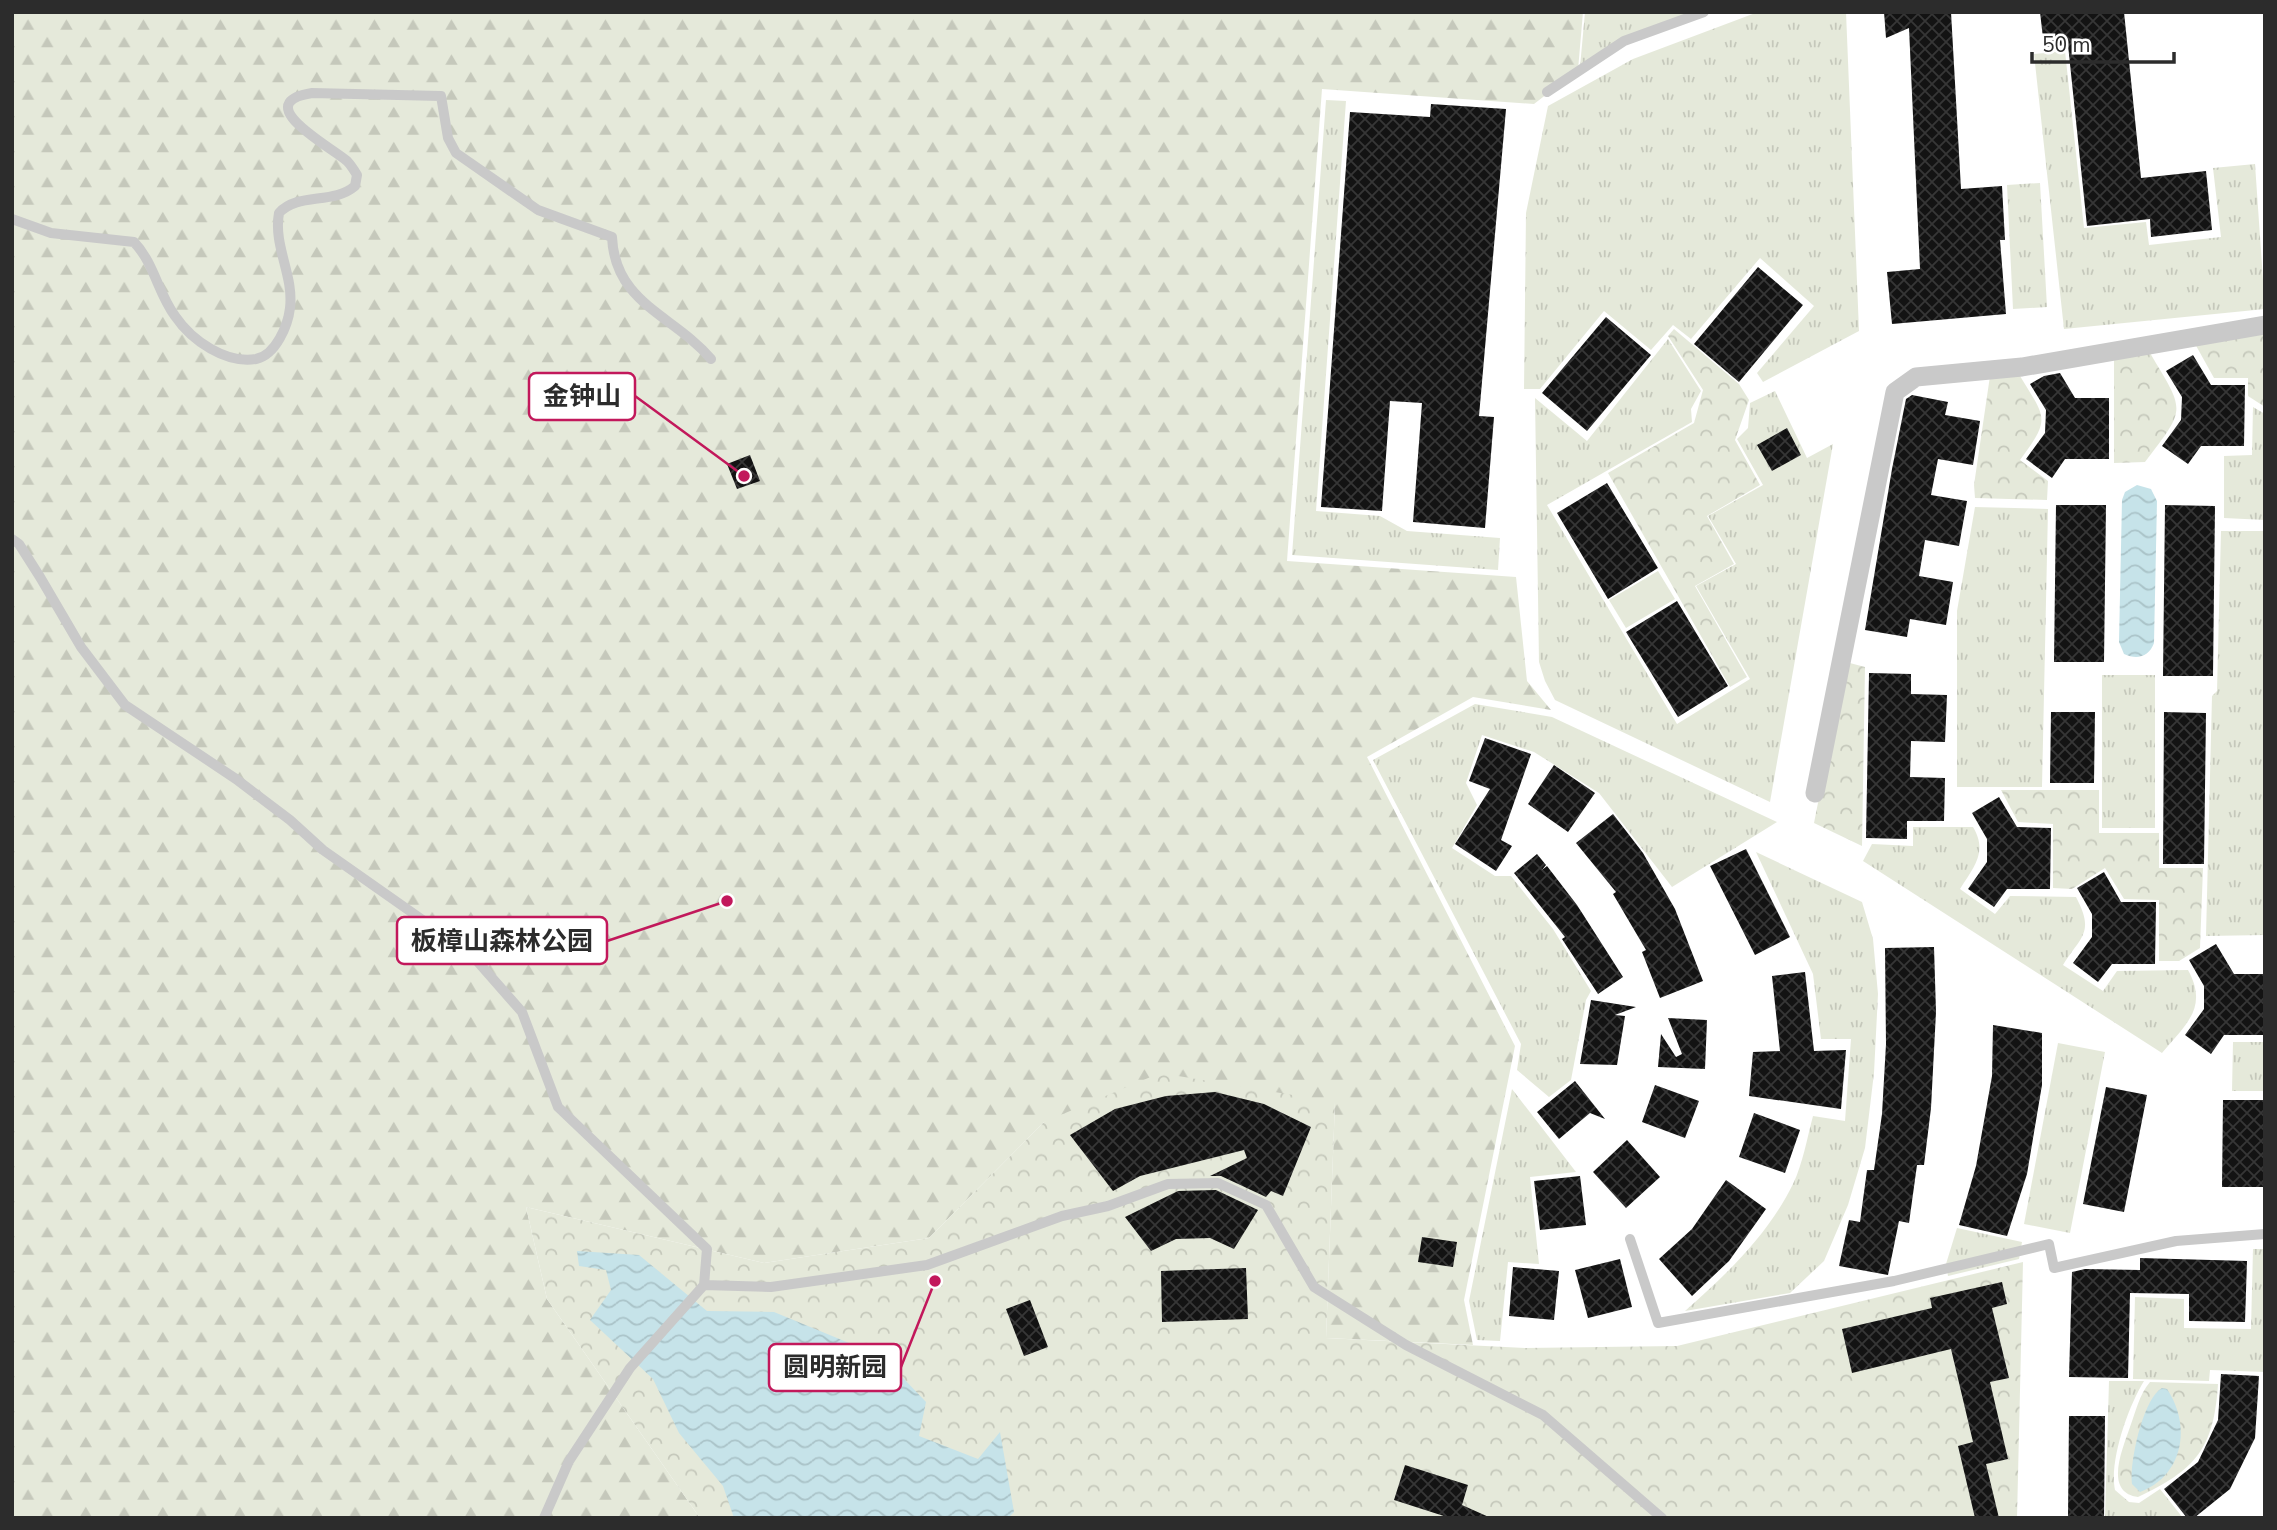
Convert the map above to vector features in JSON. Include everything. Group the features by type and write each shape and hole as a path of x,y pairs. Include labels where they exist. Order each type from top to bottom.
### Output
{"street":[{"path":"1815,793 1895,392 1916,377 2022,367 2265,325"}],"lane":[{"path":"1547,92 1624,41 1704,12"},
{"path":"12,219 51,233 134,242 143,251 174,315 188,332 239,360 260,358 276,344 286,325 290,306 289,284 278,239 279,213 287,205 345,195 355,186 357,175 348,162 307,135 294,121 289,110 290,101 297,95 312,93 440,96 444,103 449,138 456,153 538,210 612,237 613,255 633,295 695,340 711,359"},
{"path":"12,539 40,577 80,647 125,705 236,779 290,820 323,850 471,954 522,1012 558,1107 707,1250 704,1285 630,1368 569,1461 544,1518"},
{"path":"704,1285 771,1287 927,1265 1062,1216 1108,1206 1168,1184 1218,1183 1266,1205 1314,1287 1406,1345 1543,1415 1662,1518"},
{"path":"1630,1239 1658,1324 1894,1281 2049,1244 2053,1268 2176,1241 2265,1234"}],"green space":[{"path":"12,12 1583,12 1578,70 1534,104 1322,89 1287,561 1516,577 1527,681 1551,710 1473,697 1367,757 1515,1046 1464,1300 1473,1345 1326,1338 1335,1102 1044,1122 929,1238 764,1263 526,1207 547,1299 700,1518 12,1518"},
{"path":"1585,12 1697,12 1624,39 1580,67"},
{"path":"1758,12 1846,12 1859,331 1763,382 1757,373 1814,306 1760,258 1691,339 1673,325 1651,350 1604,311 1540,389 1524,389 1526,213 1548,106 1633,59"},
{"path":"2065,51 2084,228 2146,222 2149,245 2221,237 2213,168 2255,164 2265,309 2064,329 2034,54"},
{"path":"1326,100 1346,101 1316,511 1380,516 1407,531 1500,538 1498,570 1292,555"},
{"path":"2040,183 2047,307 2013,309 2007,185"},
{"path":"1674,329 1739,384 1749,400 1735,440 1760,485 1707,516 1734,564 1695,586 1747,677 1730,687 1608,473 1694,423 1703,390 1668,336"},
{"path":"2265,329 2265,407 2248,396 2248,378 2214,378 2194,342"},
{"path":"1668,339 1701,391 1691,409 1692,422 1547,505 1677,724 1750,679 1696,586 1736,564 1708,516 1763,485 1737,439 1748,428 1750,403 1775,391 1807,458 1833,444 1770,802 1555,700 1539,662 1535,398 1587,441"},
{"path":"2150,353 2175,399 2174,419 2145,462 2114,463 2114,360"},
{"path":"1990,376 2020,376 2040,410 2037,435 2020,460 2048,481 2047,500 1975,498 1974,485"},
{"path":"2253,407 2265,414 2265,520 2224,518 2224,456 2252,455"},
{"path":"1975,507 2048,509 2042,787 1957,787 1957,611"},
{"path":"2221,531 2265,531 2265,935 2206,936 2212,696 2217,691"},
{"path":"1658,571 1675,599 1626,628 1609,600"},
{"path":"1846,662 1865,667 1862,846 1814,823"},
{"path":"2102,675 2155,675 2155,828 2102,828"},
{"path":"1475,704 1552,717 1777,822 1672,887 1599,793 1534,752 1482,735 1466,783 1477,805 1452,848 1495,876 1511,876 1553,929 1591,991 1586,1000 1571,1080 1549,1097 1517,1070 1521,1044 1373,760"},
{"path":"2001,790 2099,790 2099,833 2159,833 2159,868 2203,868 2200,948 2179,961 2159,961 2159,900 2124,899 2105,868 2072,889 2053,888 2053,824 2018,822"},
{"path":"1913,827 1973,827 1979,852 1960,889 1995,914 2010,896 2076,897 2085,919 2085,927 2080,940 2063,965 2103,991 2117,971 2188,970 2196,995 2192,1015 2186,1024 2162,1053 1863,861 1872,844 1913,846"},
{"path":"1756,852 1862,902 1873,939 1878,994 1874,1073 1865,1148 1848,1205 1824,1261 1790,1293 1685,1311 1731,1268 1759,1237 1783,1203 1802,1159 1813,1116 1845,1121 1851,1039 1821,1039 1813,974"},
{"path":"2233,1042 2265,1042 2265,1091 2232,1091"},
{"path":"2058,1043 2105,1052 2070,1233 2024,1224"},
{"path":"1160,1073 1335,1102 1326,1338 1525,1348 1677,1346 2023,1262 2017,1518 700,1518 547,1299 526,1207 764,1263 929,1238 1044,1122"},
{"path":"1512,1089 1576,1172 1530,1177 1539,1264 1508,1262 1500,1341 1477,1340 1469,1301"},
{"path":"1957,1228 2022,1242 2019,1259 1948,1276 1946,1264"},
{"path":"2253,1249 2265,1249 2265,1372 2210,1370 2209,1381 2133,1379 2135,1297 2184,1299 2184,1328 2251,1329"},
{"path":"2109,1381 2144,1381 2121,1434 2115,1464 2115,1490 2129,1502 2139,1503 2160,1489 2183,1518 2105,1518"},
{"path":"2150,1382 2218,1384 2216,1406 2206,1441 2188,1466 2138,1497 2127,1493 2121,1487 2118,1468 2138,1403"}],"water":[{"path":"2137,485 2151,489 2157,501 2154,643 2146,654 2133,657 2124,654 2119,642 2122,500 2125,492"},
{"path":"577,1251 639,1255 707,1311 774,1312 883,1357 926,1402 919,1436 978,1459 1000,1432 1014,1512 1008,1518 734,1518 723,1486 679,1433 653,1379 590,1320 611,1290 606,1270 579,1266"},
{"path":"2162,1388 2167,1389 2175,1403 2181,1434 2179,1448 2166,1474 2140,1492 2132,1484 2135,1447 2143,1417 2155,1394"}],"building":[{"path":"1884,12 1951,12 1961,189 2002,186 2005,240 2000,240 2006,314 1892,324 1887,272 1920,269 1909,28 1886,38"},
{"path":"2040,12 2124,12 2141,178 2206,171 2212,230 2151,237 2150,219 2087,226 2068,45 2044,47"},
{"path":"1431,104 1506,109 1479,416 1494,417 1485,528 1413,522 1422,403 1390,401 1382,511 1321,507 1350,112 1430,117"},
{"path":"1758,267 1803,305 1739,382 1694,344"},
{"path":"1606,317 1651,355 1587,431 1542,393"},
{"path":"2193,355 2211,385 2245,385 2244,446 2201,446 2188,464 2162,446 2181,420 2182,397 2166,371"},
{"path":"2060,373 2075,398 2109,398 2109,459 2065,459 2052,478 2026,459 2045,433 2046,410 2030,384 2044,376"},
{"path":"1912,395 1948,402 1945,415 1980,421 1973,465 1938,459 1931,495 1967,501 1959,546 1925,540 1919,576 1953,582 1946,625 1910,619 1907,637 1865,630 1906,399"},
{"path":"1787,428 1801,455 1772,471 1757,445"},
{"path":"750,455 760,481 737,489 727,464"},
{"path":"1607,483 1658,568 1608,599 1557,513"},
{"path":"2056,505 2106,505 2104,662 2054,662"},
{"path":"2165,505 2215,506 2213,676 2163,676"},
{"path":"1677,601 1728,686 1678,717 1626,632"},
{"path":"1869,673 1911,674 1911,694 1947,695 1945,742 1911,741 1910,777 1945,778 1944,821 1907,821 1907,839 1866,838"},
{"path":"2051,712 2095,712 2094,783 2050,783"},
{"path":"2164,712 2206,713 2204,864 2163,864"},
{"path":"1485,738 1531,754 1501,840 1512,846 1496,871 1455,844 1490,789 1469,781"},
{"path":"1554,765 1595,793 1568,832 1528,804"},
{"path":"1999,797 2017,827 2051,828 2050,889 2007,889 1994,907 1968,889 1987,862 1987,839 1972,813"},
{"path":"1613,814 1643,853 1675,909 1703,981 1660,998 1642,952 1646,950 1613,894 1616,892 1576,843"},
{"path":"1746,849 1790,937 1755,955 1710,866"},
{"path":"1537,854 1546,865 1542,870 1547,866 1577,905 1623,977 1598,994 1562,939 1565,937 1514,873"},
{"path":"2104,872 2121,902 2156,902 2155,964 2112,964 2098,982 2073,963 2092,937 2092,914 2077,888"},
{"path":"2216,944 2234,974 2265,974 2265,1035 2224,1035 2211,1054 2185,1035 2204,1009 2204,986 2189,960"},
{"path":"1934,947 1936,1012 1931,1108 1924,1165 1917,1165 1909,1223 1899,1221 1888,1275 1839,1266 1849,1220 1860,1222 1867,1170 1874,1170 1882,1114 1886,1044 1885,948"},
{"path":"1805,972 1814,1051 1846,1050 1841,1109 1749,1096 1753,1052 1780,1051 1772,976"},
{"path":"1591,1000 1636,1007 1615,1015 1625,1016 1617,1065 1580,1064"},
{"path":"1668,1018 1707,1020 1705,1069 1658,1067 1661,1034 1676,1057 1682,1054"},
{"path":"1993,1025 2042,1033 2042,1085 2027,1174 2007,1236 1959,1225 1976,1166 1992,1076"},
{"path":"1575,1081 1605,1119 1590,1113 1559,1139 1537,1112"},
{"path":"1655,1085 1699,1101 1685,1138 1642,1122"},
{"path":"2106,1087 2147,1095 2124,1212 2083,1204"},
{"path":"1215,1092 1264,1104 1311,1127 1283,1196 1271,1191 1266,1197 1221,1176 1210,1176 1247,1158 1244,1150 1140,1176 1113,1191 1070,1135 1115,1109 1166,1096"},
{"path":"2223,1100 2265,1100 2265,1187 2222,1187"},
{"path":"1754,1113 1800,1130 1785,1173 1739,1157"},
{"path":"1627,1140 1660,1177 1626,1208 1593,1172"},
{"path":"1580,1176 1586,1225 1540,1230 1534,1181"},
{"path":"1726,1180 1766,1209 1729,1261 1692,1296 1659,1259 1692,1229"},
{"path":"1216,1190 1258,1210 1234,1249 1210,1238 1176,1239 1151,1251 1125,1217 1178,1191"},
{"path":"1422,1237 1457,1242 1453,1267 1418,1262"},
{"path":"2140,1258 2247,1261 2245,1322 2189,1321 2189,1294 2130,1293 2128,1378 2069,1377 2072,1272 2085,1269 2140,1270"},
{"path":"1620,1259 1632,1307 1588,1318 1575,1270"},
{"path":"1513,1267 1559,1271 1554,1320 1509,1316"},
{"path":"1246,1268 1248,1319 1162,1322 1161,1271"},
{"path":"2002,1282 2007,1304 1992,1308 2009,1378 1990,1382 2008,1459 1986,1464 1999,1518 1975,1518 1958,1446 1973,1442 1951,1349 1852,1373 1842,1329 1932,1308 1930,1298"},
{"path":"1030,1300 1048,1347 1024,1356 1006,1309"},
{"path":"2221,1374 2259,1376 2255,1438 2230,1489 2194,1518 2187,1518 2164,1489 2198,1462 2218,1420"},
{"path":"2069,1416 2105,1416 2104,1518 2068,1518"},
{"path":"1405,1465 1468,1485 1462,1505 1491,1518 1450,1518 1394,1500"}],"place":[{"name":"金钟山","path":"744,476"},
{"name":"板樟山森林公园","path":"727,901"},
{"name":"圆明新园","path":"935,1281"}]}
